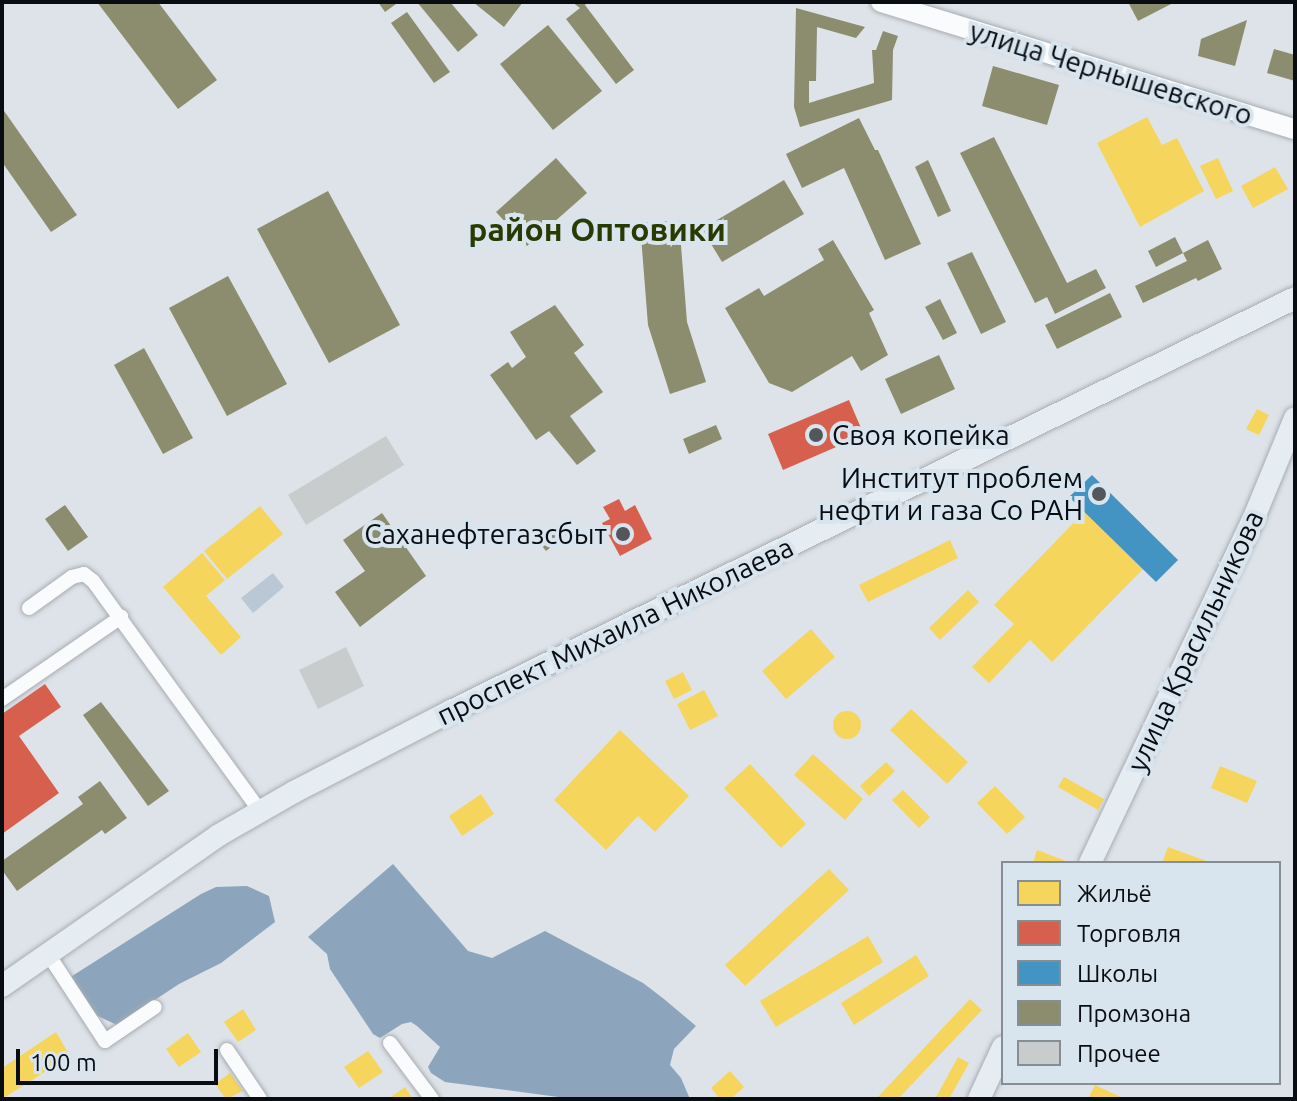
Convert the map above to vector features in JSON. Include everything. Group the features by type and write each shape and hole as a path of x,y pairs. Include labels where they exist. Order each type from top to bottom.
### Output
{"main road":[{"name":"улица Чернышевского","path":"881,2 1295,129"},
{"name":"проспект Михаила Николаева","path":"2,986 219,835 260,811 465,704 1295,298"},
{"name":"улица Красильникова","path":"1091,861 1253,520 1295,418"},
{"path":"979,1099 1001,1051"}],"street":[{"path":"29,608 72,577 84,574 121,617 260,811"},
{"path":"2,699 121,617"},
{"path":"48,954 105,1041 155,1007"},
{"path":"390,1043 432,1099"},
{"path":"227,1050 260,1099"}],"shaded area":[{"path":"273,573 284,587 253,613 241,598"}],"water":[{"path":"393,864 468,951 492,958 545,931 643,983 664,999 696,1026 674,1049 670,1065 681,1078 690,1099 566,1098 445,1082 431,1073 428,1067 440,1047 411,1022 380,1038 373,1034 330,969 327,954 308,937"},
{"path":"247,886 269,896 275,922 221,963 179,984 117,1025 87,1011 69,978 201,894 216,887"}],"building: Жильё":[{"path":"1147,117 1162,145 1177,138 1204,191 1140,227 1097,143"},
{"path":"1218,158 1233,191 1216,199 1200,166"},
{"path":"1275,167 1288,189 1253,208 1241,186"},
{"path":"1257,409 1269,415 1259,435 1246,429"},
{"path":"260,506 283,534 227,579 204,551"},
{"path":"1084,512 1143,569 1052,662 1030,640 989,683 972,667 1014,624 994,605"},
{"path":"950,540 958,558 868,602 859,585"},
{"path":"202,553 225,580 206,596 241,637 221,655 163,587"},
{"path":"968,590 979,602 940,640 929,628"},
{"path":"811,629 835,657 786,699 762,671"},
{"path":"683,672 692,690 674,699 665,681"},
{"path":"704,690 718,716 690,730 677,704"},
{"path":"911,709 968,762 947,784 890,730"},
{"path":"847,711 857,715 861,725 857,735 847,739 837,735 833,725 837,715"},
{"path":"620,730 689,796 655,832 638,816 606,850 554,800"},
{"path":"813,754 863,799 845,820 794,775"},
{"path":"886,762 895,771 869,796 860,786"},
{"path":"750,764 806,824 781,848 724,788"},
{"path":"1220,766 1257,781 1247,803 1211,788"},
{"path":"1064,777 1104,799 1098,810 1058,787"},
{"path":"995,786 1025,817 1007,834 977,803"},
{"path":"903,790 930,817 919,828 892,800"},
{"path":"481,794 494,814 462,836 449,816"},
{"path":"1168,847 1206,861 1163,861"},
{"path":"1037,850 1066,861 1034,861"},
{"path":"829,869 849,890 745,986 725,965"},
{"path":"868,936 883,962 776,1027 760,1001"},
{"path":"916,955 929,976 854,1025 841,1003"},
{"path":"970,999 982,1010 898,1099 876,1099"},
{"path":"243,1009 256,1030 238,1042 224,1022"},
{"path":"56,1032 70,1056 2,1099 2,1068"},
{"path":"188,1033 201,1052 179,1067 166,1049"},
{"path":"368,1051 383,1072 359,1088 344,1067"},
{"path":"958,1057 969,1063 949,1099 935,1099"},
{"path":"730,1071 744,1087 731,1099 720,1099 711,1088"},
{"path":"230,1073 243,1091 226,1099 215,1084"},
{"path":"1095,1085 1125,1099 1088,1099"},
{"path":"405,1087 413,1099 388,1099"}],"building: Торговля":[{"name":"Своя копейка","path":"849,400 864,435 783,470 768,434"},
{"path":"619,499 625,511 635,505 652,539 620,556 602,523 610,519 603,507"},
{"path":"45,684 61,707 19,736 59,793 2,834 2,714"}],"building: Школы":[{"path":"1092,475 1178,560 1156,582 1069,497"}],"building: Промзона":[{"path":"97,2 158,2 217,80 178,109"},
{"path":"378,2 395,2 396,4 385,12"},
{"path":"417,2 450,2 478,35 458,52"},
{"path":"473,2 523,2 504,27"},
{"path":"572,2 587,2 585,5 634,70 616,84 566,19 580,8"},
{"path":"1128,2 1175,2 1138,21"},
{"path":"796,8 865,27 856,38 817,27 816,81 809,81 809,103 874,83 872,50 876,50 883,31 898,36 893,50 892,100 800,127 794,107"},
{"path":"407,12 450,72 434,83 391,23"},
{"path":"1247,20 1235,66 1198,56 1201,39"},
{"path":"548,25 602,91 553,130 500,64"},
{"path":"1274,49 1295,55 1295,81 1267,73"},
{"path":"993,66 1059,85 1047,125 982,106"},
{"path":"2,108 77,215 51,232 2,162"},
{"path":"859,118 875,150 878,150 921,244 885,260 844,168 802,188 786,154"},
{"path":"994,137 1067,283 1096,269 1106,288 1055,314 1047,297 1035,303 960,153"},
{"path":"556,158 587,193 527,246 496,212"},
{"path":"928,160 951,211 938,217 915,167"},
{"path":"784,180 804,214 722,262 702,229"},
{"path":"328,191 400,325 329,363 257,229"},
{"path":"679,220 687,322 706,382 670,394 648,325 640,223"},
{"path":"1175,237 1183,253 1156,267 1148,251"},
{"path":"833,240 874,310 869,313 888,355 861,371 852,356 792,392 769,383 725,308 759,288 764,296 824,260 818,249"},
{"path":"1208,240 1222,269 1143,303 1135,286 1187,261 1183,253"},
{"path":"972,252 1006,322 981,334 947,263"},
{"path":"228,276 287,384 227,416 169,308"},
{"path":"1110,293 1122,317 1057,349 1045,325"},
{"path":"940,299 957,333 943,340 925,307"},
{"path":"555,305 584,345 574,353 603,392 570,416 596,451 577,465 549,431 536,440 490,375 508,362 512,368 526,357 510,332"},
{"path":"144,348 193,438 163,454 114,365"},
{"path":"939,355 955,389 901,414 885,379"},
{"path":"716,425 722,439 689,454 683,439"},
{"path":"65,505 88,537 68,551 45,519"},
{"path":"382,513 426,576 360,627 335,592 365,571 343,540"},
{"path":"565,523 571,531 546,551 539,542"},
{"path":"101,702 169,791 148,806 83,715"},
{"path":"100,781 127,818 105,834 102,830 17,891 2,870 2,861 83,804 78,797"}],"building: Прочее":[{"path":"386,436 404,465 306,525 288,495"},
{"path":"346,647 364,686 318,709 299,670"}],"place":[{"name":"Своя копейка","path":"816,435"},
{"name":"Институт проблем нефти и газа Со РАН","path":"1099,494"},
{"name":"Саханефтегазсбыт","path":"623,534"}],"district":[{"name":"район Оптовики","path":"597,229"}]}
